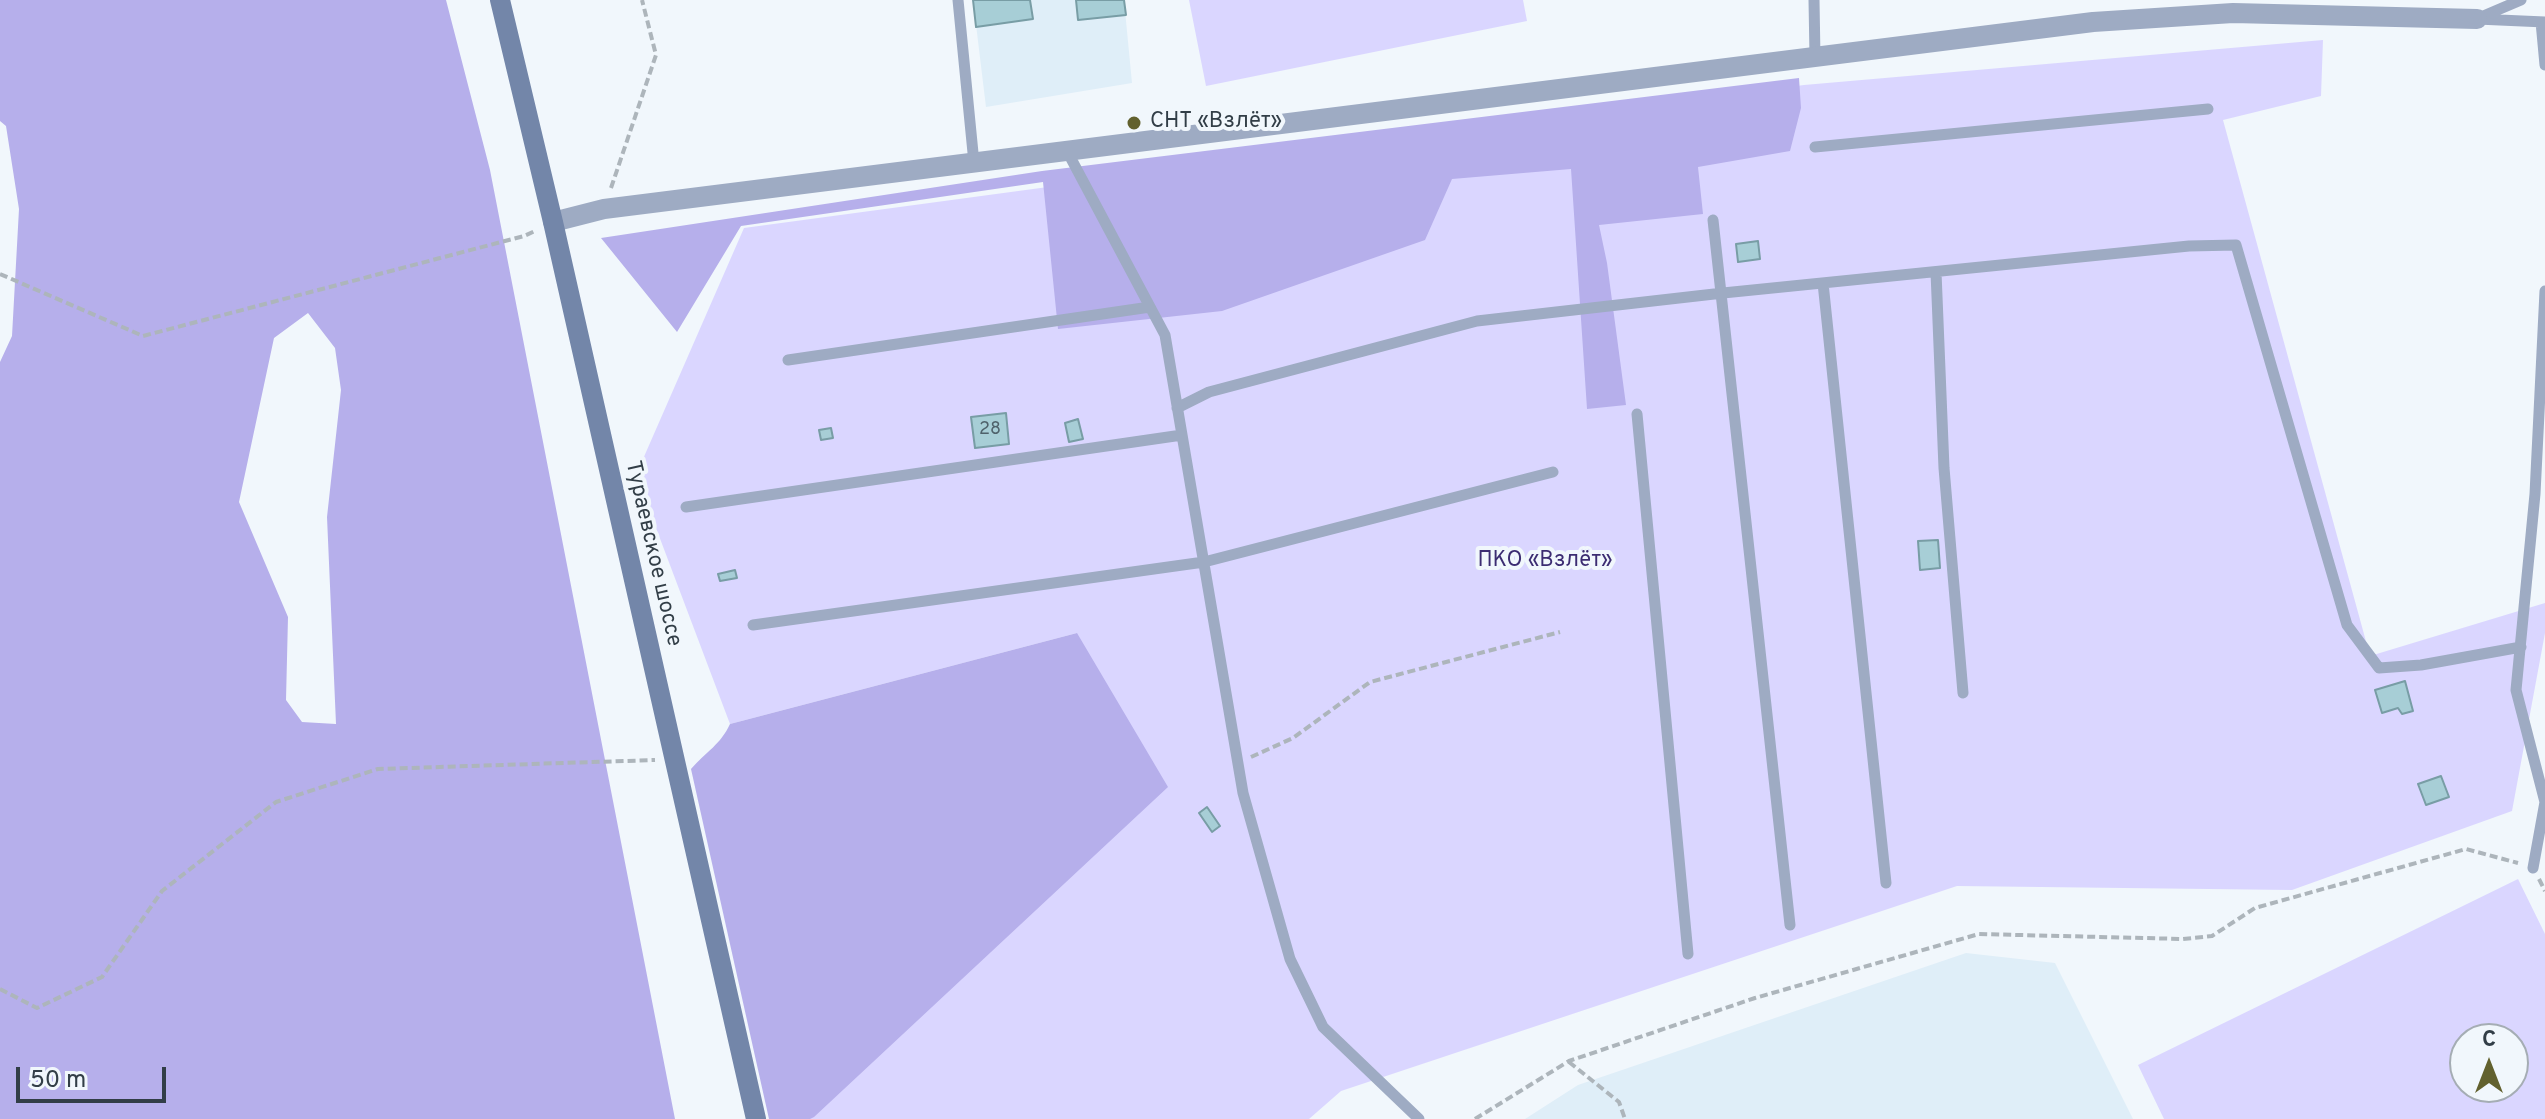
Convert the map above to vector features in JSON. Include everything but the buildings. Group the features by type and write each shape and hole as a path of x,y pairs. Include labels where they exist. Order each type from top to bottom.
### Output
{"main road":[{"name":"Тураевское шоссе","path":"500,0 756,1119"}],"street":[{"path":"553,222 604,209 2093,22 2233,13 2477,19"}],"lane":[{"path":"958,0 974,163"},
{"path":"1814,0 1815,57"},
{"path":"2477,19 2521,0"},
{"path":"2477,19 2543,22 2545,65"},
{"path":"1815,147 2208,109"},
{"path":"1067,151 1165,335 1243,793 1290,959 1323,1027 1419,1119"},
{"path":"1713,220 1790,925"},
{"path":"1177,408 1209,392 1477,321 2189,246 2236,245 2347,625 2379,668 2421,665 2521,647"},
{"path":"1936,272 1944,468 1963,693"},
{"path":"1823,283 1886,883"},
{"path":"2533,868 2545,802 2516,690 2535,494 2545,291"},
{"path":"788,360 1150,307"},
{"path":"1637,414 1688,954"},
{"path":"686,507 1182,435"},
{"path":"753,625 1204,562 1553,472"}],"path":[{"path":"604,209 656,55 642,0"},
{"path":"0,274 143,336 524,236 553,222"},
{"path":"1238,763 1293,738 1370,682 1560,632"},
{"path":"0,989 37,1008 102,977 162,891 276,802 378,769 674,760"},
{"path":"1475,1119 1569,1061 1755,998 1979,934 2183,939 2212,936 2255,908 2466,849 2533,868 2545,891"},
{"path":"1569,1061 1619,1102 1625,1119"}],"shaded area":[{"path":"0,0 446,0 490,170 675,1119 0,1119 0,362 12,336 19,209 6,126 0,121","holes":["308,313 335,348 341,390 327,517 336,724 302,722 286,700 288,617 239,502 274,338"]},
{"path":"973,0 1124,0 1132,83 986,107"},
{"path":"1799,78 1801,108 1790,151 1698,167 1703,214 1599,225 1626,405 1587,409 1571,169 1452,179 1425,240 1222,311 1058,329 1043,182 741,226 677,332 601,238 1042,171"},
{"path":"1077,633 1168,787 814,1117 769,1119 691,769 718,743 730,724"},
{"path":"1966,953 2055,963 2133,1119 1525,1119 1578,1085"}],"green space":[{"path":"1189,0 1523,0 1527,21 1206,86"},
{"name":"ПКО «Взлёт»","path":"2323,40 2321,96 2223,120 2370,656 2545,603 2545,633 2512,811 2292,890 1957,886 1341,1091 1309,1119 806,1119 1077,633 730,724 636,475 744,228 1804,85"},
{"path":"2518,879 2545,934 2545,1119 2164,1119 2138,1065"}],"place":[{"name":"СНТ «Взлёт»","path":"1134,123"}]}
